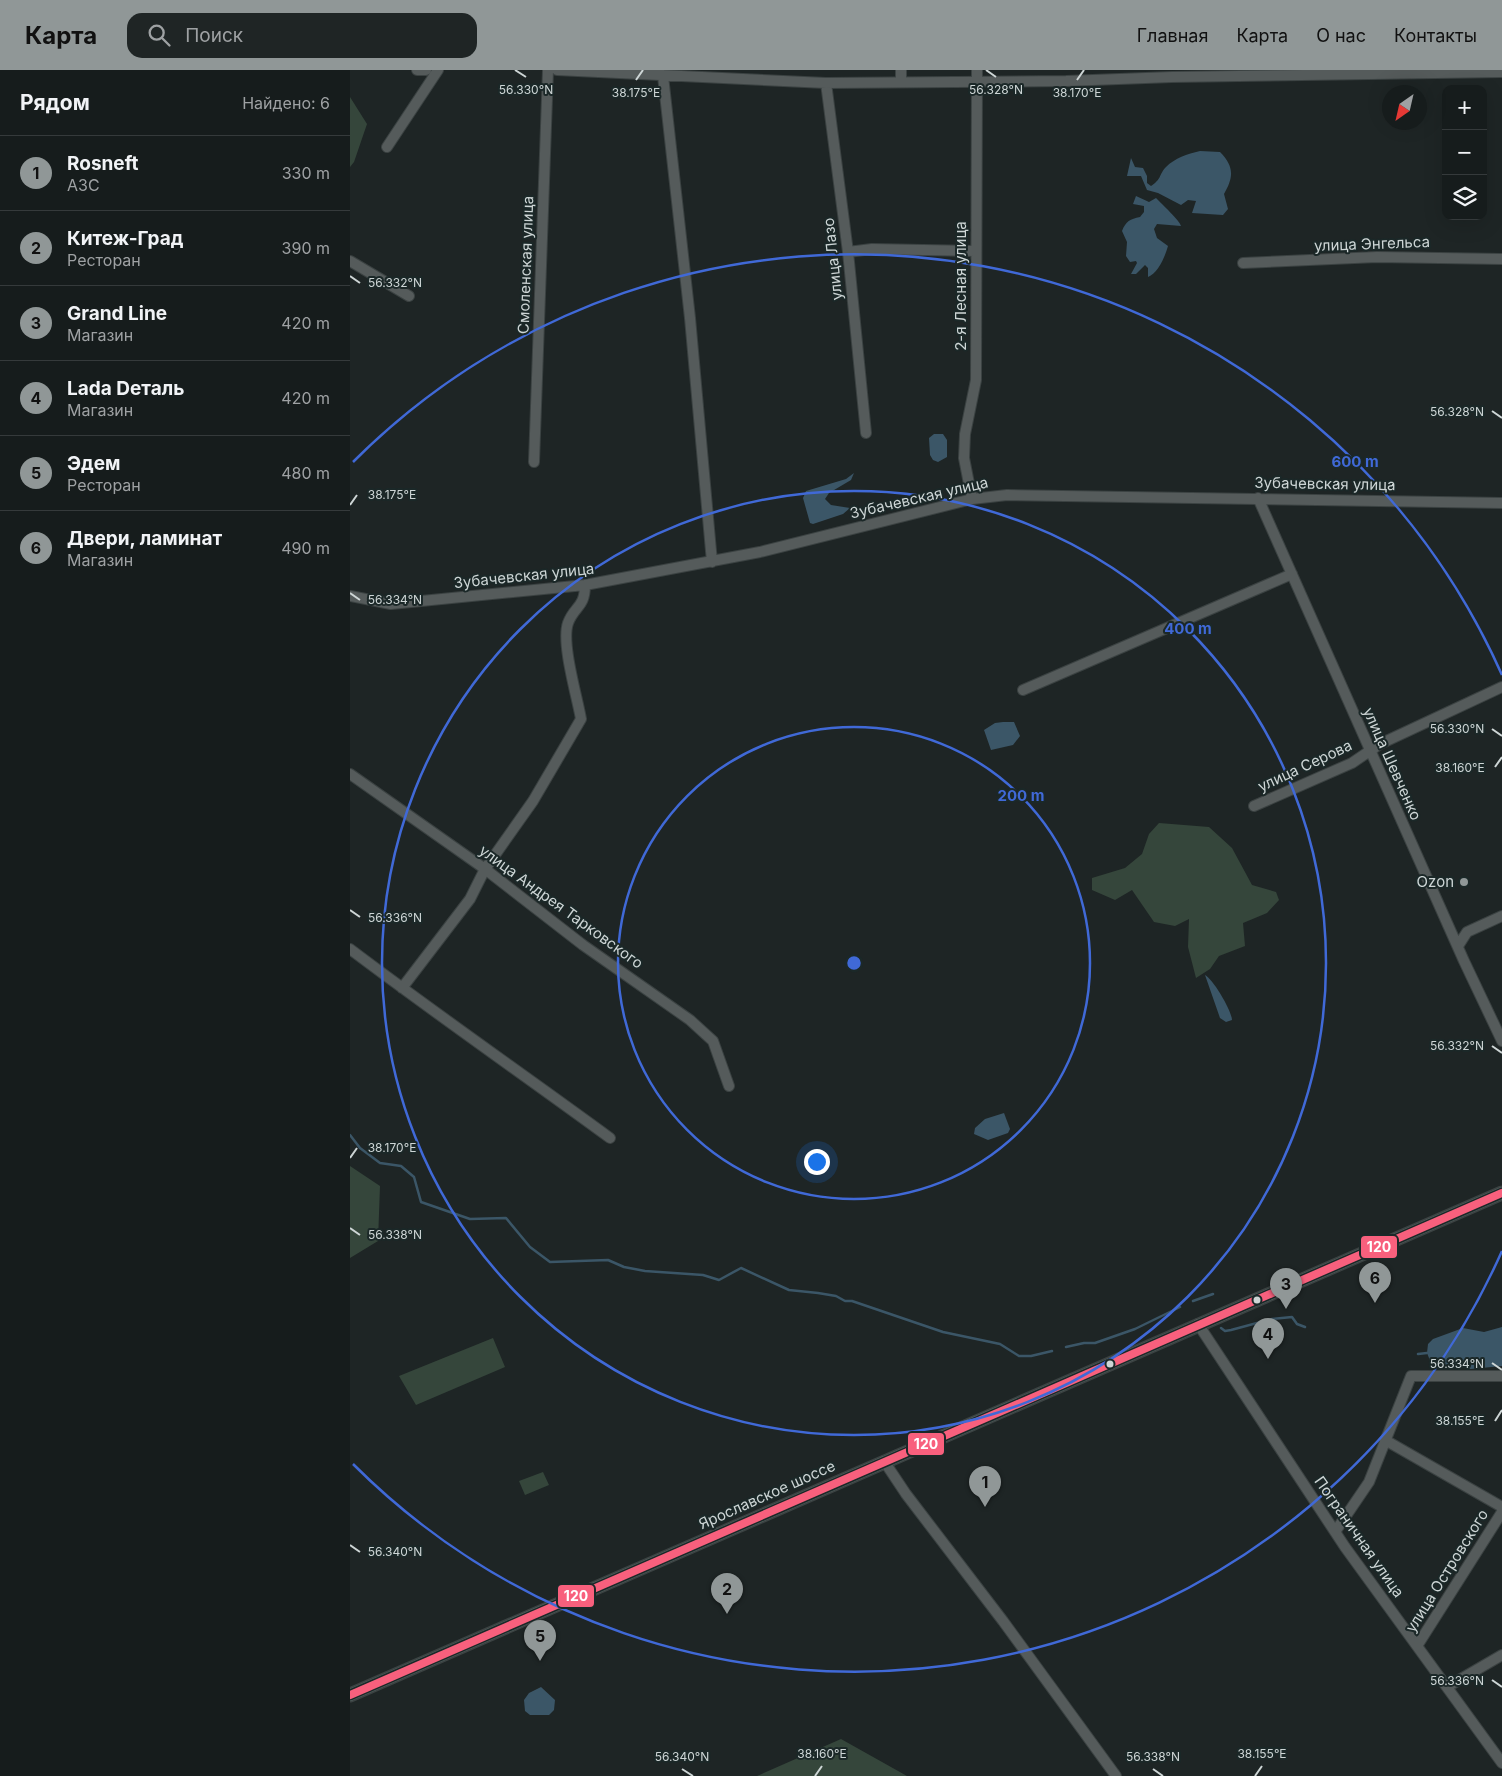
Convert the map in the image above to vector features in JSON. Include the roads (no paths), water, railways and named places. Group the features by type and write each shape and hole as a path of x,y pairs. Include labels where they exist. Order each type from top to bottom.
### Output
{"main road":[{"name":"Ярославское шоссе","path":"350,1695 1502,1193"}],"street":[{"path":"417,70 426,70"},
{"path":"386,147 438,70"},
{"name":"Смоленская улица","path":"534,462 548,70"},
{"path":"556,70 660,73 826,83 1066,81 1172,73 1502,72"},
{"path":"900,82 901,70"},
{"name":"2-я Лесная улица","path":"972,499 964,458 964,434 976,380 977,70"},
{"path":"660,73 692,337 712,562"},
{"name":"улица Лазо","path":"826,83 848,252 866,433"},
{"path":"848,252 872,250 975,251"},
{"name":"улица Энгельса","path":"1243,263 1377,257 1502,259"},
{"path":"350,261 409,296"},
{"name":"Зубачевская улица","path":"350,596 391,604 585,586 712,562 972,499 1007,495 1502,503"},
{"name":"улица Шевченко","path":"1258,498 1502,1041"},
{"path":"1022,690 1292,574"},
{"path":"402,988 470,899 485,869 533,801 581,719 565,640 568,623 585,599 585,586"},
{"name":"улица Серова","path":"1254,806 1352,762 1370,750 1502,687"},
{"name":"улица Андрея Тарковского","path":"350,774 485,869 583,945 690,1020 713,1040 729,1086"},
{"path":"1458,946 1467,932 1502,916"},
{"path":"350,949 610,1138"},
{"name":"Пограничная улица","path":"1198,1324 1335,1532 1417,1646 1498,1751 1502,1763"},
{"path":"1335,1532 1369,1482 1411,1376 1502,1376"},
{"path":"1385,1440 1502,1507"},
{"path":"884,1461 906,1494 1003,1621 1116,1776"},
{"name":"улица Островского","path":"1417,1646 1502,1512"},
{"path":"1447,1686 1502,1655"}],"water":[{"path":"1200,151 1220,152 1230,167 1230,182 1224,194 1228,209 1223,215 1192,213 1196,201 1188,200 1181,205 1158,193 1147,190 1141,176 1127,176 1131,158 1135,167 1143,168 1147,176 1147,183 1151,186 1173,161"},
{"path":"1136,196 1149,202 1156,198 1181,226 1157,224 1154,229 1157,238 1168,246 1158,268 1148,277 1148,268 1145,265 1136,274 1131,274 1137,263 1136,261 1130,262 1126,256 1127,242 1122,231 1129,221 1140,217 1144,212 1144,206 1133,204"},
{"path":"934,434 943,434 947,440 947,457 938,462 933,460 930,455 929,438"},
{"path":"854,473 851,480 829,493 825,499 831,505 850,508 843,514 813,524 810,523 803,498 806,491 846,479"},
{"path":"1014,722 1020,736 1013,745 991,750 984,730 995,723"},
{"path":"1205,975 1213,982 1222,996 1232,1020 1226,1022 1220,1018"},
{"path":"1004,1113 1010,1129 1008,1133 988,1140 974,1134 975,1128 985,1119"},
{"path":"1502,1327 1502,1366 1471,1369 1431,1363 1427,1353 1428,1344 1433,1339 1463,1328 1484,1332"},
{"path":"541,1687 555,1700 554,1710 549,1715 530,1715 525,1711 524,1700 529,1693"}],"waterway":[{"path":"350,1135 360,1148 380,1163 401,1166 414,1177 421,1202 470,1219 506,1218 530,1247 550,1262 608,1260 624,1267 645,1271 703,1275 719,1280 741,1268 789,1290 836,1296 845,1301 852,1301 943,1332 1000,1344 1019,1356 1031,1356 1052,1351"},
{"path":"1193,1301 1213,1294"},
{"path":"1066,1347 1084,1343 1095,1343 1135,1329 1180,1307"},
{"path":"1221,1328 1225,1331 1272,1319 1292,1317 1297,1324 1305,1327"},
{"path":"1418,1354 1427,1353"}],"place":[{"name":"Ozon","path":"1464,882"},
{"name":"Двери, ламинат","path":"1375,1303"},
{"name":"Grand Line","path":"1286,1309"},
{"name":"Lada Dеталь","path":"1268,1359"},
{"name":"Rosneft","path":"985,1507"},
{"name":"Китеж-Град","path":"727,1614"},
{"name":"Эдем","path":"540,1661"}]}
